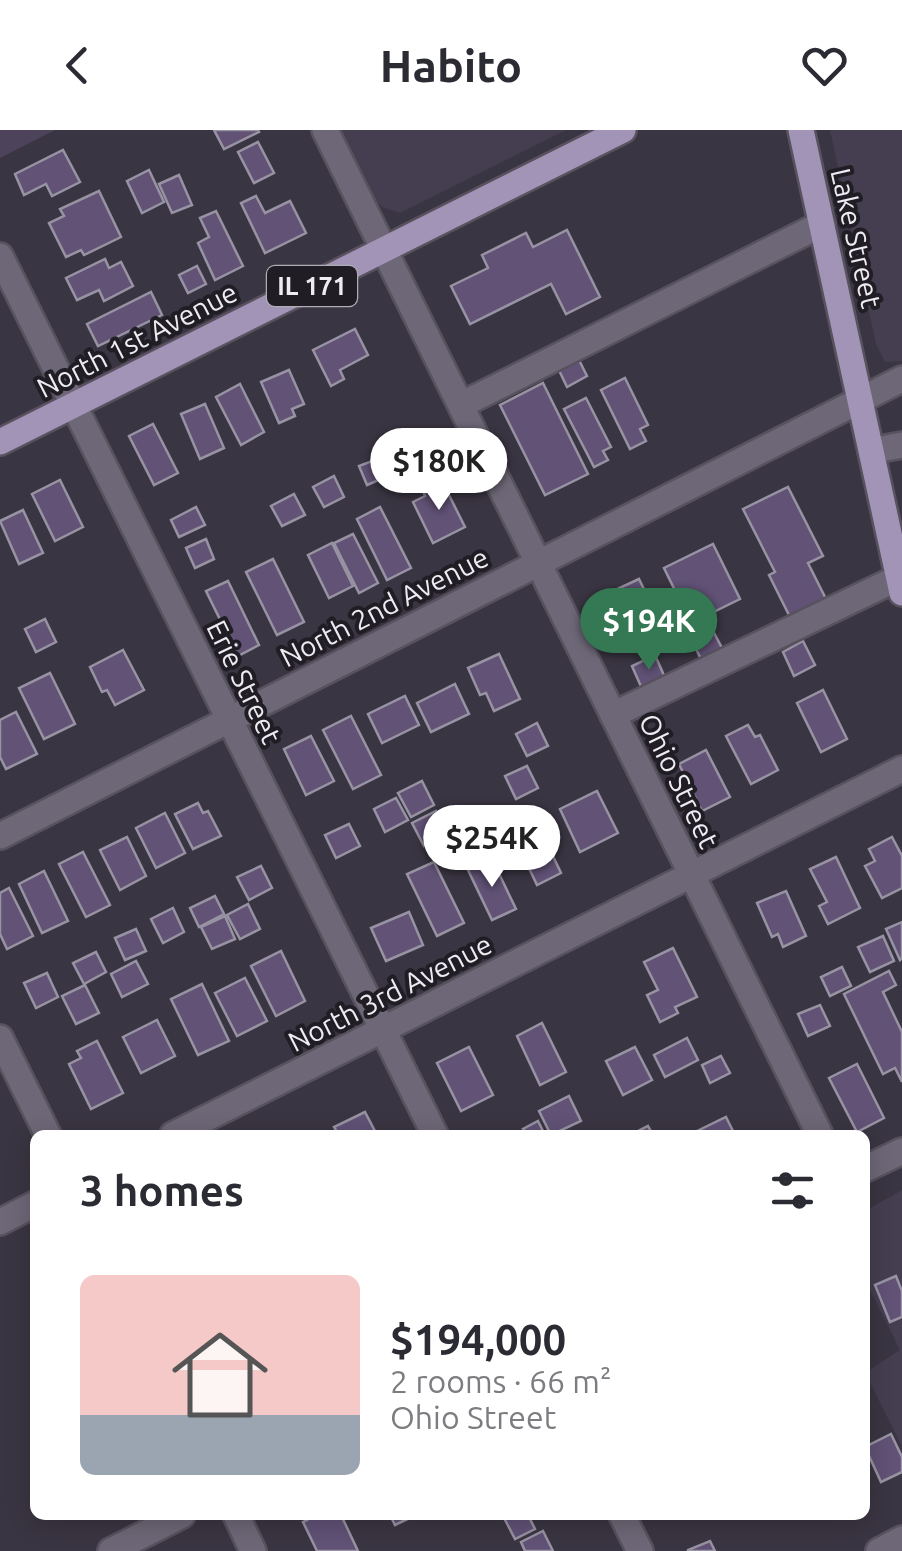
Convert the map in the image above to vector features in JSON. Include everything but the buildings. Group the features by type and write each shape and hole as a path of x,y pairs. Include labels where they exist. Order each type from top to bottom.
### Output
{"main road":[{"name":"Lake Street","path":"801,130 901,582"},
{"name":"North 1st Avenue","path":"0,442 607,134"}],"street":[{"name":"Ohio Street","path":"325,130 818,1130"},
{"path":"461,404 822,224"},
{"name":"Erie Street","path":"0,256 432,1130"},
{"name":"North 2nd Avenue","path":"0,836 902,378"},
{"path":"872,452 902,445"},
{"path":"614,715 901,582"},
{"name":"North 3rd Avenue","path":"183,1130 902,769"},
{"path":"0,1038 46,1130"},
{"path":"870,1167 902,1151"},
{"path":"0,1222 30,1207"},
{"path":"111,1551 172,1520"},
{"path":"238,1520 254,1551"},
{"path":"624,1520 640,1551"},
{"path":"879,1551 902,1539"}],"shaded area":[{"path":"0,130 55,130 0,158"},
{"path":"338,130 566,130 400,213 382,207 371,197"},
{"path":"830,130 902,130 902,361 885,362 876,344"},
{"path":"902,1190 902,1446 870,1383 870,1370 900,1350 870,1290 870,1208"}]}
